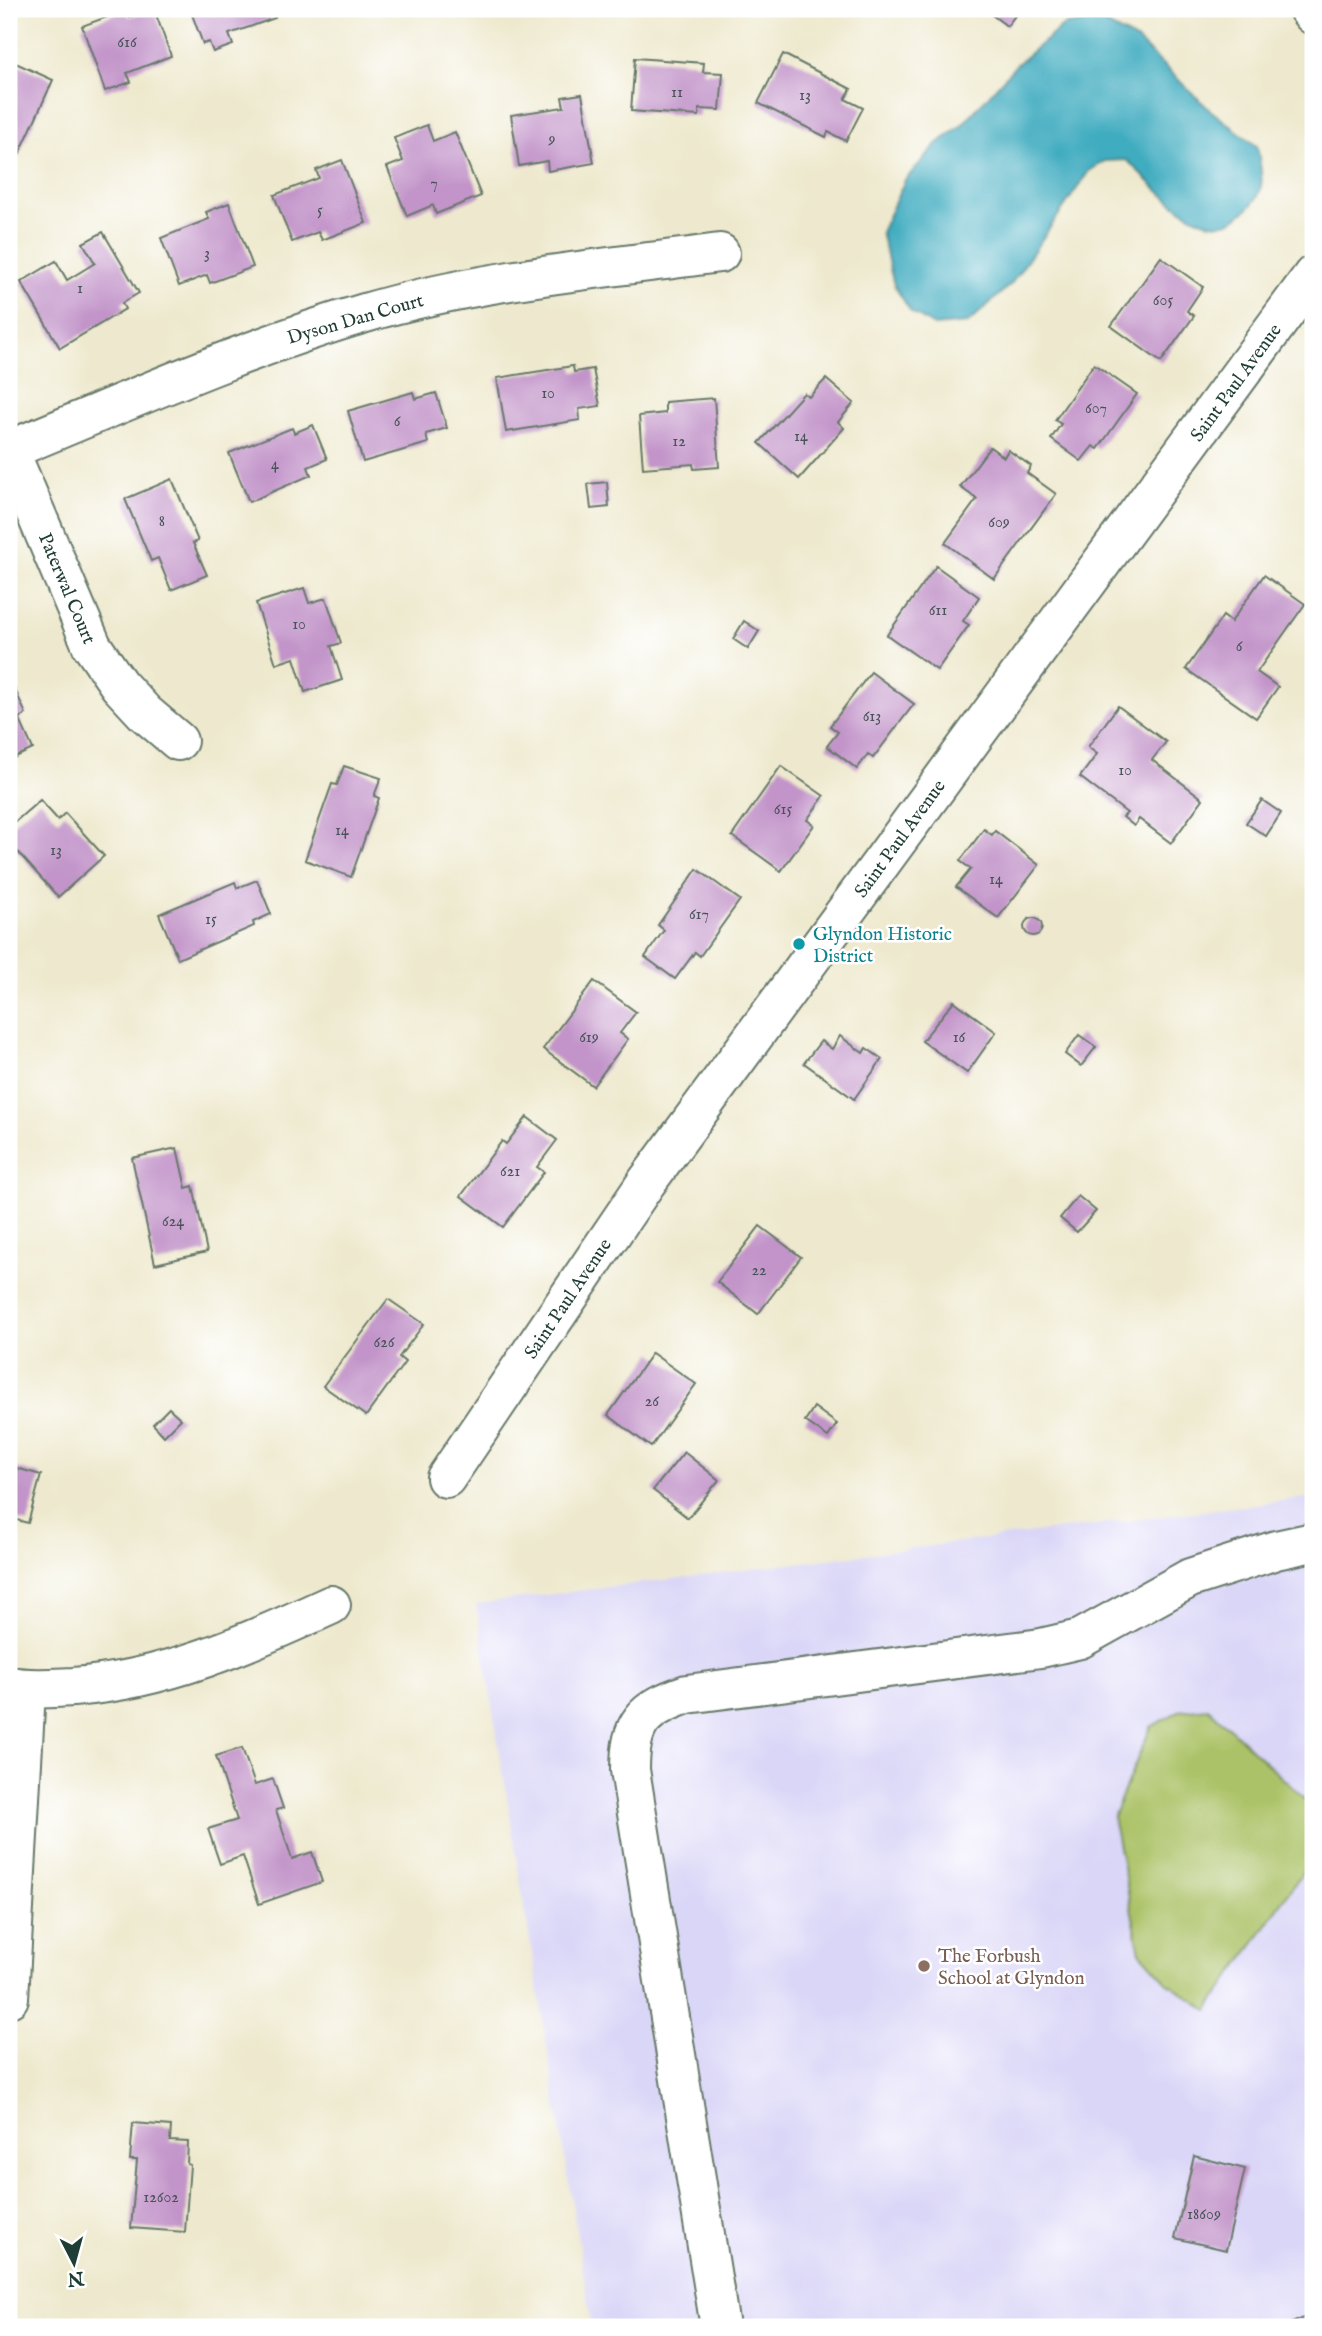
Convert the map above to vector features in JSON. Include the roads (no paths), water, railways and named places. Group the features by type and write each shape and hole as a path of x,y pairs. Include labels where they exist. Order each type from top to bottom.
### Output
{"street":[{"path":"1308,9 1313,15"},
{"name":"Dyson Dan Court","path":"9,450 270,344 367,313 474,288 720,253"},
{"name":"Saint Paul Avenue","path":"446,1478 646,1183 1313,275"},
{"name":"Paterwal Court","path":"9,450 92,646 119,685 145,713 178,741"},
{"path":"720,2327 630,1770 630,1745 639,1722 657,1704 687,1694 1041,1648 1080,1639 1190,1578 1276,1550 1313,1542"},
{"path":"9,1998 17,1688 103,1685 164,1673 236,1648 331,1605"}],"water":[{"path":"1100,21 1138,41 1210,110 1257,146 1262,180 1258,196 1233,220 1220,224 1205,222 1176,205 1127,160 1105,161 1089,171 1011,284 968,323 934,326 911,312 894,285 881,232 905,180 937,144 962,125 1016,65 1064,25"}],"place":[{"name":"Glyndon Historic District","path":"799,944"},
{"name":"The Forbush School at Glyndon","path":"924,1966"}]}
